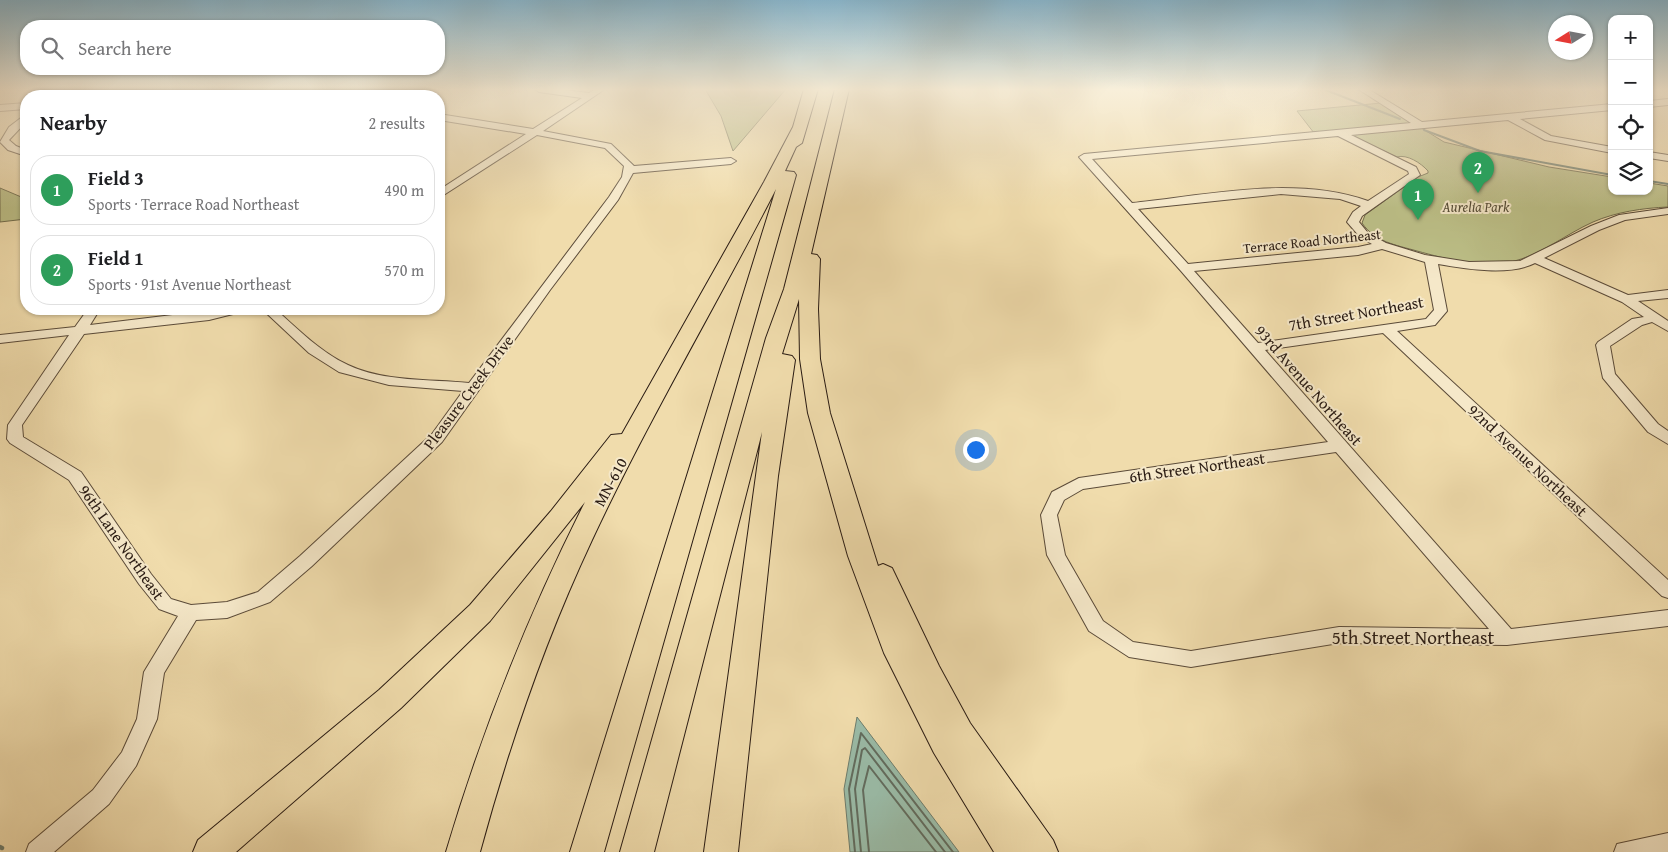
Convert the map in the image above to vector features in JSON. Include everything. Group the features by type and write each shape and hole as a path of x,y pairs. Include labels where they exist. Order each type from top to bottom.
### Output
{"highway":[{"path":"637,852 776,338 793,289 832,129"},
{"name":"MN-610","path":"463,852 511,700 546,613 579,540 659,388 734,256 798,130"},
{"path":"587,852 788,172 798,130"},
{"path":"815,196 808,309 810,359 818,413 861,556 894,644 945,742 992,820 1015,852"},
{"path":"721,852 762,505 790,332 793,289"},
{"path":"210,852 390,699 480,613 560,518 659,388"},
{"path":"843,493 894,598 922,665 958,732 996,791 1041,852"}],"street":[{"path":"12,129 4,141 20,151"},
{"path":"514,129 608,146 623,158 628,165 628,170 731,161"},
{"path":"445,191 540,129"},
{"path":"1340,133 1382,129"},
{"path":"1531,129 1548,138 1608,149"},
{"path":"1340,133 1412,168 1416,175 1357,214 1354,222 1364,235 1382,245"},
{"name":"93rd Avenue Northeast","path":"1340,133 1084,157 1185,268 1507,637"},
{"path":"1653,156 1668,158"},
{"name":"Pleasure Creek Drive","path":"191,613 227,610 264,598 437,438 551,279 614,198 627,177 628,170"},
{"path":"1128,207 1282,191 1315,192 1342,196 1368,205"},
{"name":"Terrace Road Northeast","path":"1185,268 1358,251 1382,245 1431,260 1469,266 1522,265 1536,260 1595,228 1623,217 1668,211"},
{"name":"7th Street Northeast","path":"1253,348 1430,322 1441,311 1431,260"},
{"path":"1536,260 1626,299 1668,327"},
{"path":"1626,299 1668,294"},
{"name":"96th Lane Northeast","path":"90,315 15,425 15,439 75,476 145,579 165,604 191,613"},
{"path":"0,339 213,315"},
{"path":"275,315 328,360 345,370 384,378 474,388"},
{"path":"1654,318 1636,322 1603,345 1608,375 1653,428 1668,439"},
{"name":"92nd Avenue Northeast","path":"1388,329 1668,591"},
{"name":"6th Street Northeast","path":"1129,649 1096,626 1056,554 1049,515 1058,496 1079,484 1340,446"},
{"path":"37,852 101,797 129,759 147,719 154,672 172,640 191,613"},
{"name":"5th Street Northeast","path":"1129,649 1191,659 1339,634 1507,637 1668,618"},
{"path":"1625,852 1668,844"}],"green space":[{"path":"725,129 752,129 733,151"},
{"name":"Aurelia Park","path":"1311,129 1423,129 1444,142 1549,167 1608,176 1608,195 1653,195 1653,184 1668,186 1668,207 1630,211 1593,222 1533,254 1511,262 1476,264 1452,260 1386,242 1373,235 1362,223 1365,215 1418,177 1428,173 1428,171 1414,160 1401,156 1397,157 1354,137 1345,130 1314,133"},
{"path":"0,188 20,196 20,220 0,222"}],"water":[{"path":"857,717 959,852 850,852 844,789"}],"waterway":[{"path":"1424,130 1480,151 1608,174"},
{"path":"1653,182 1668,184"}],"place":[{"name":"Field 1","path":"1478,193"},
{"name":"Field 3","path":"1418,220"}]}
